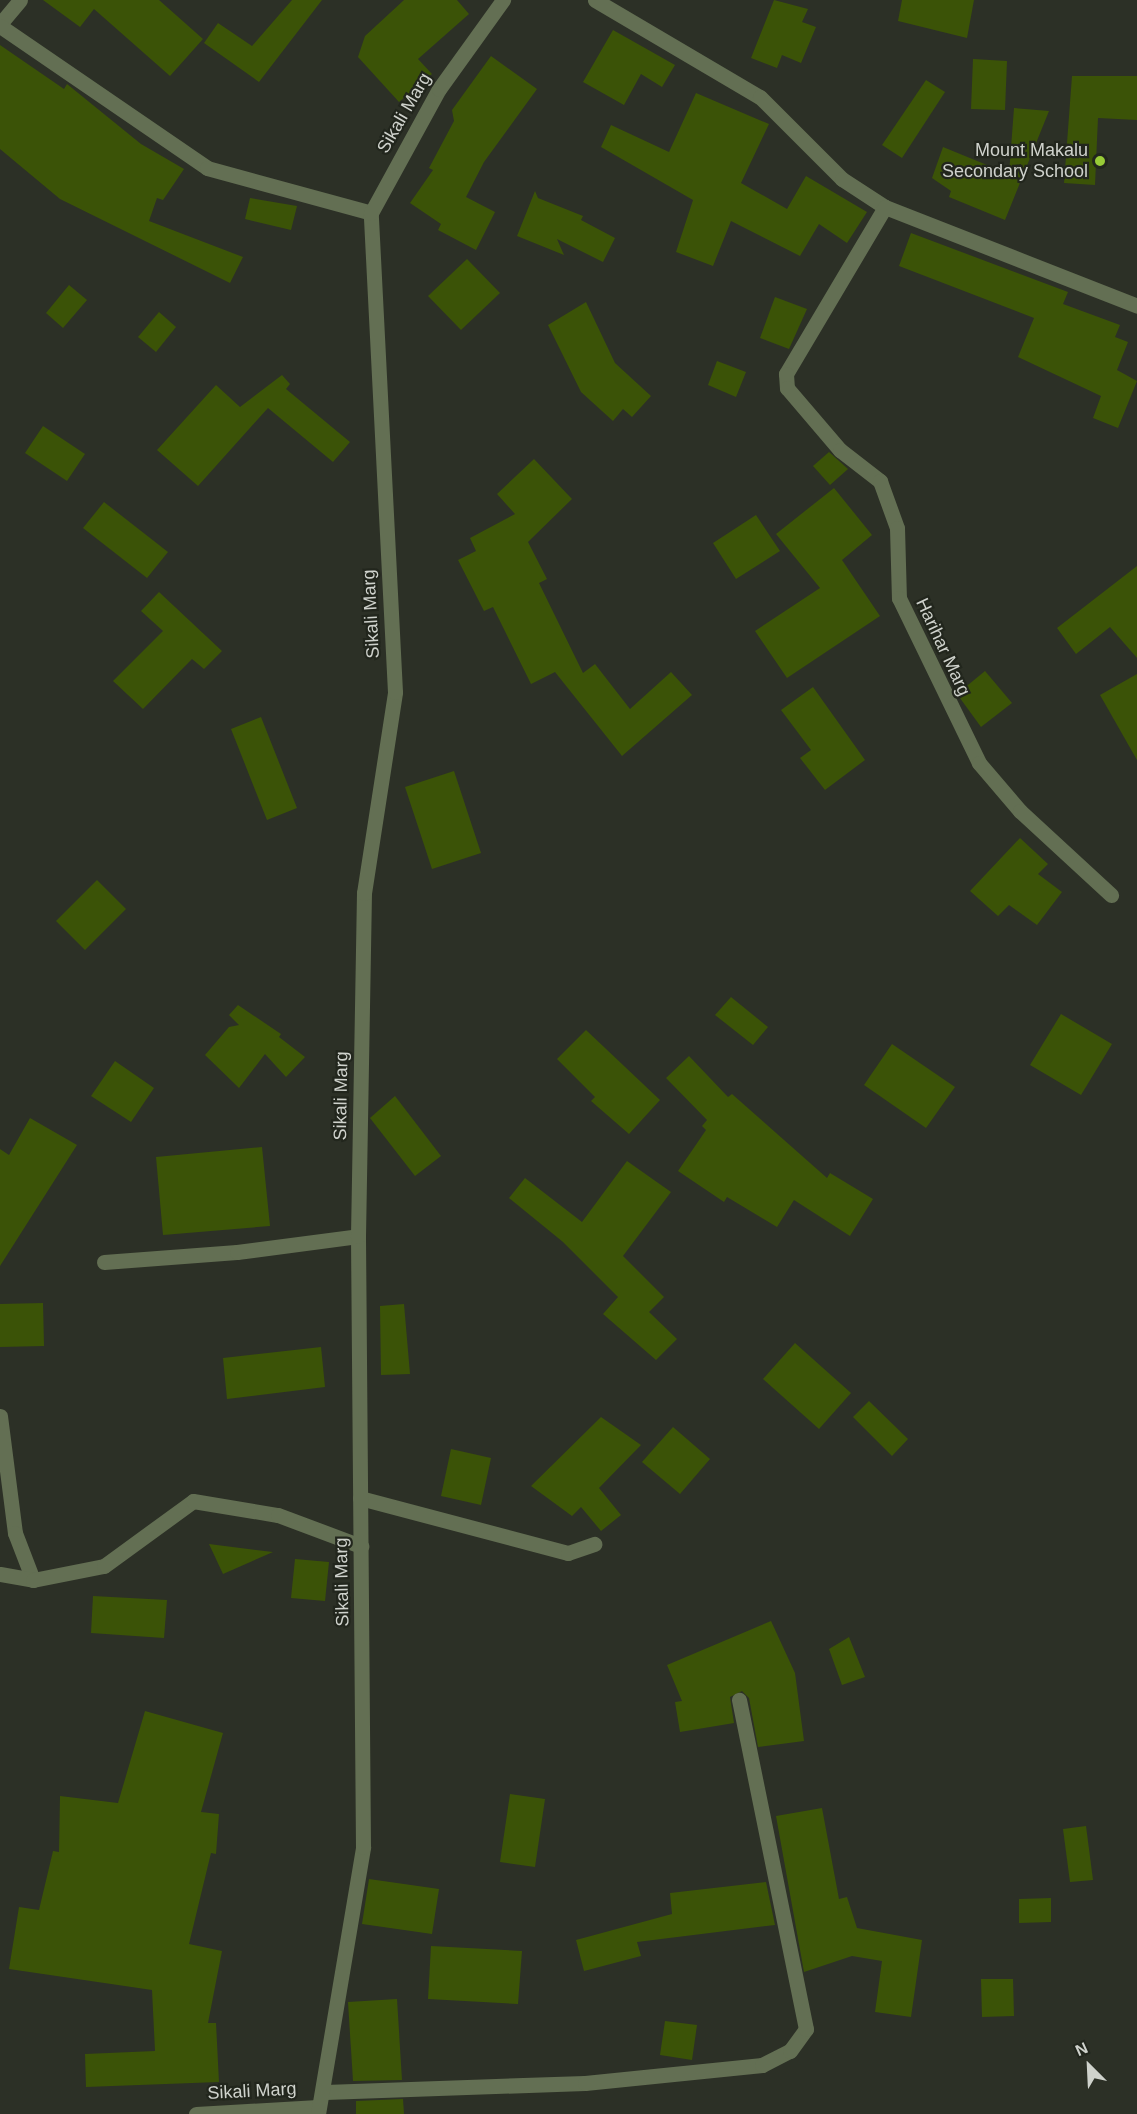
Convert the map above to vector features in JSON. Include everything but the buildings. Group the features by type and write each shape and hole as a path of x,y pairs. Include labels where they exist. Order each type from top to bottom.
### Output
{"street":[{"path":"20,0 0,25 207,168 371,213"},
{"name":"Sikali Marg","path":"196,2114 318,2110 325,2092 363,1847 358,1236 364,893 394,692 371,213 439,89 503,0"},
{"path":"595,0 760,97 842,179 885,207 1137,306"},
{"name":"Harihar Marg","path":"885,207 786,374 787,388 840,450 880,482 897,528 898,598 979,763 1020,811 1111,895"},
{"path":"104,1262 358,1236"},
{"path":"0,1416 15,1533 33,1580"},
{"path":"360,1498 568,1552 594,1544"},
{"path":"0,1574 33,1580 104,1566 193,1501 278,1515 361,1546"},
{"path":"325,2092 585,2083 762,2065 790,2051 806,2029 739,1700"}],"place":[{"name":"Mount Makalu Secondary School","path":"1100,161"}]}
